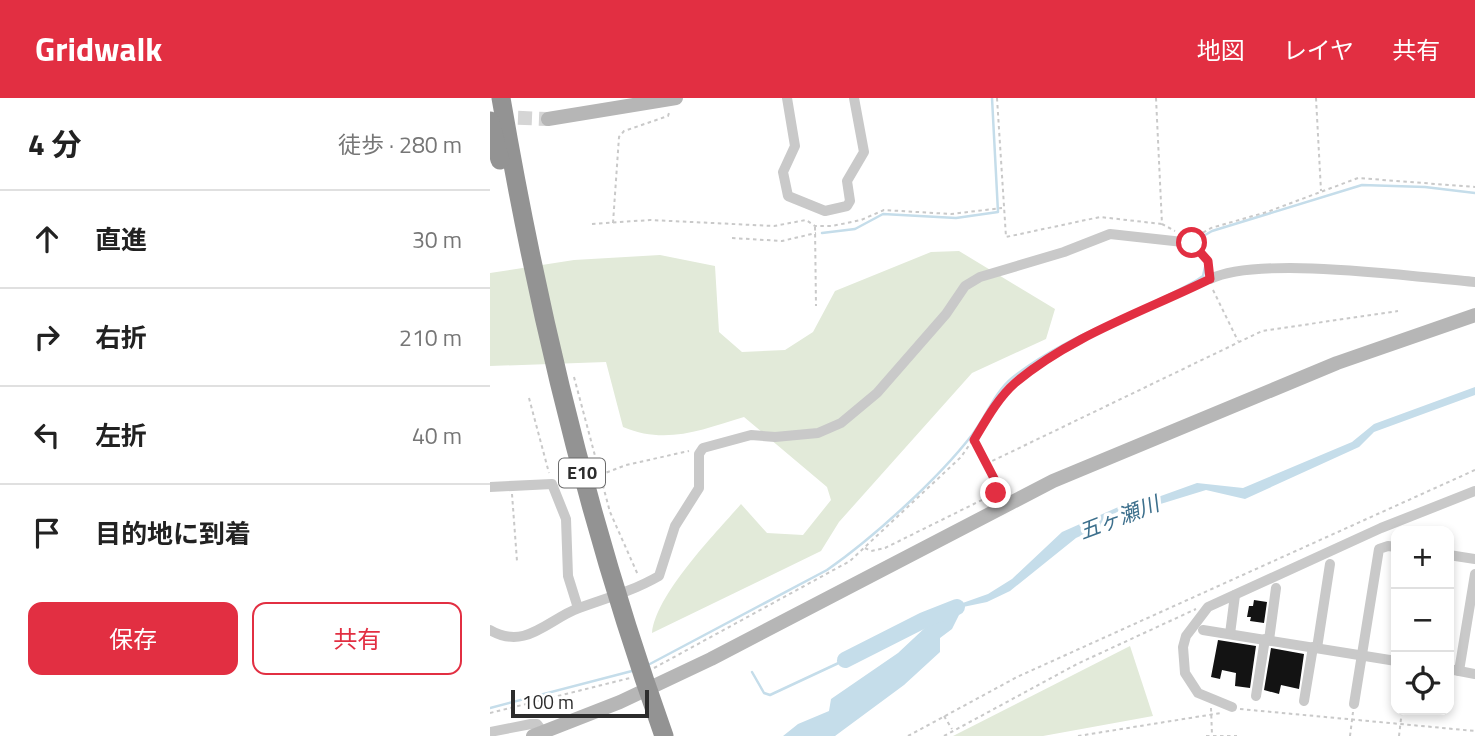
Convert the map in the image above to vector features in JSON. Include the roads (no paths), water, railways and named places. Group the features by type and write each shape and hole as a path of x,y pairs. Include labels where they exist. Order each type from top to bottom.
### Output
{"highway":[{"name":"E10","path":"501,98 555,368 612,578 664,736"},
{"name":"E10","path":"509,98 539,290"},
{"path":"515,98 531,231"},
{"path":"490,121 555,368"}],"street":[{"path":"548,118 675,98"},
{"path":"787,98 795,146 783,172 788,196 825,211 847,206 847,181 864,152 854,98"},
{"path":"490,630 511,636 536,633 578,608 642,586 662,572 675,526 699,488 699,454 704,448 751,435 775,438 818,433 841,422 877,393 946,314 965,286 980,277 1064,252 1110,234 1192,239"},
{"path":"1210,279 1237,272 1276,269 1475,282"},
{"path":"490,732 537,724 538,734 620,702 711,659 1053,481 1338,363 1475,315"},
{"path":"490,487 552,484 566,519 568,576 578,608"},
{"path":"1230,710 1198,693 1190,684 1182,661 1189,629 1208,607 1381,527 1475,491"},
{"path":"1354,704 1380,549 1391,546"},
{"path":"1454,556 1475,559"},
{"path":"1304,701 1330,564"},
{"path":"1475,574 1454,670 1475,674"},
{"path":"1256,696 1276,588"},
{"path":"1230,634 1235,595"},
{"path":"1203,630 1391,660"}],"water":[{"name":"五ヶ瀬川","path":"1475,387 1475,395 1374,432 1359,447 1245,499 1206,490 1128,514 1076,538 1010,591 987,602 963,607 952,629 940,638 940,652 904,685 835,736 783,736 798,724 829,711 831,699 898,653 929,624 957,605 988,594 1012,579 1062,532 1134,500 1149,503 1197,483 1243,488 1352,442 1374,424"}],"waterway":[{"path":"822,233 855,229 883,214 956,218 998,212 992,98"},
{"path":"1199,249 1200,238 1212,231 1362,185 1425,187 1475,193"},
{"path":"648,665 827,570 884,525 923,489 972,435 1000,391 1012,378 1056,349 1197,280 1203,276 1205,267"},
{"path":"845,660 924,620 957,607"},
{"path":"752,672 764,693 770,695 845,660"},
{"path":"490,708 632,671"}],"tunnel":[{"path":"497,117 548,119"}]}
